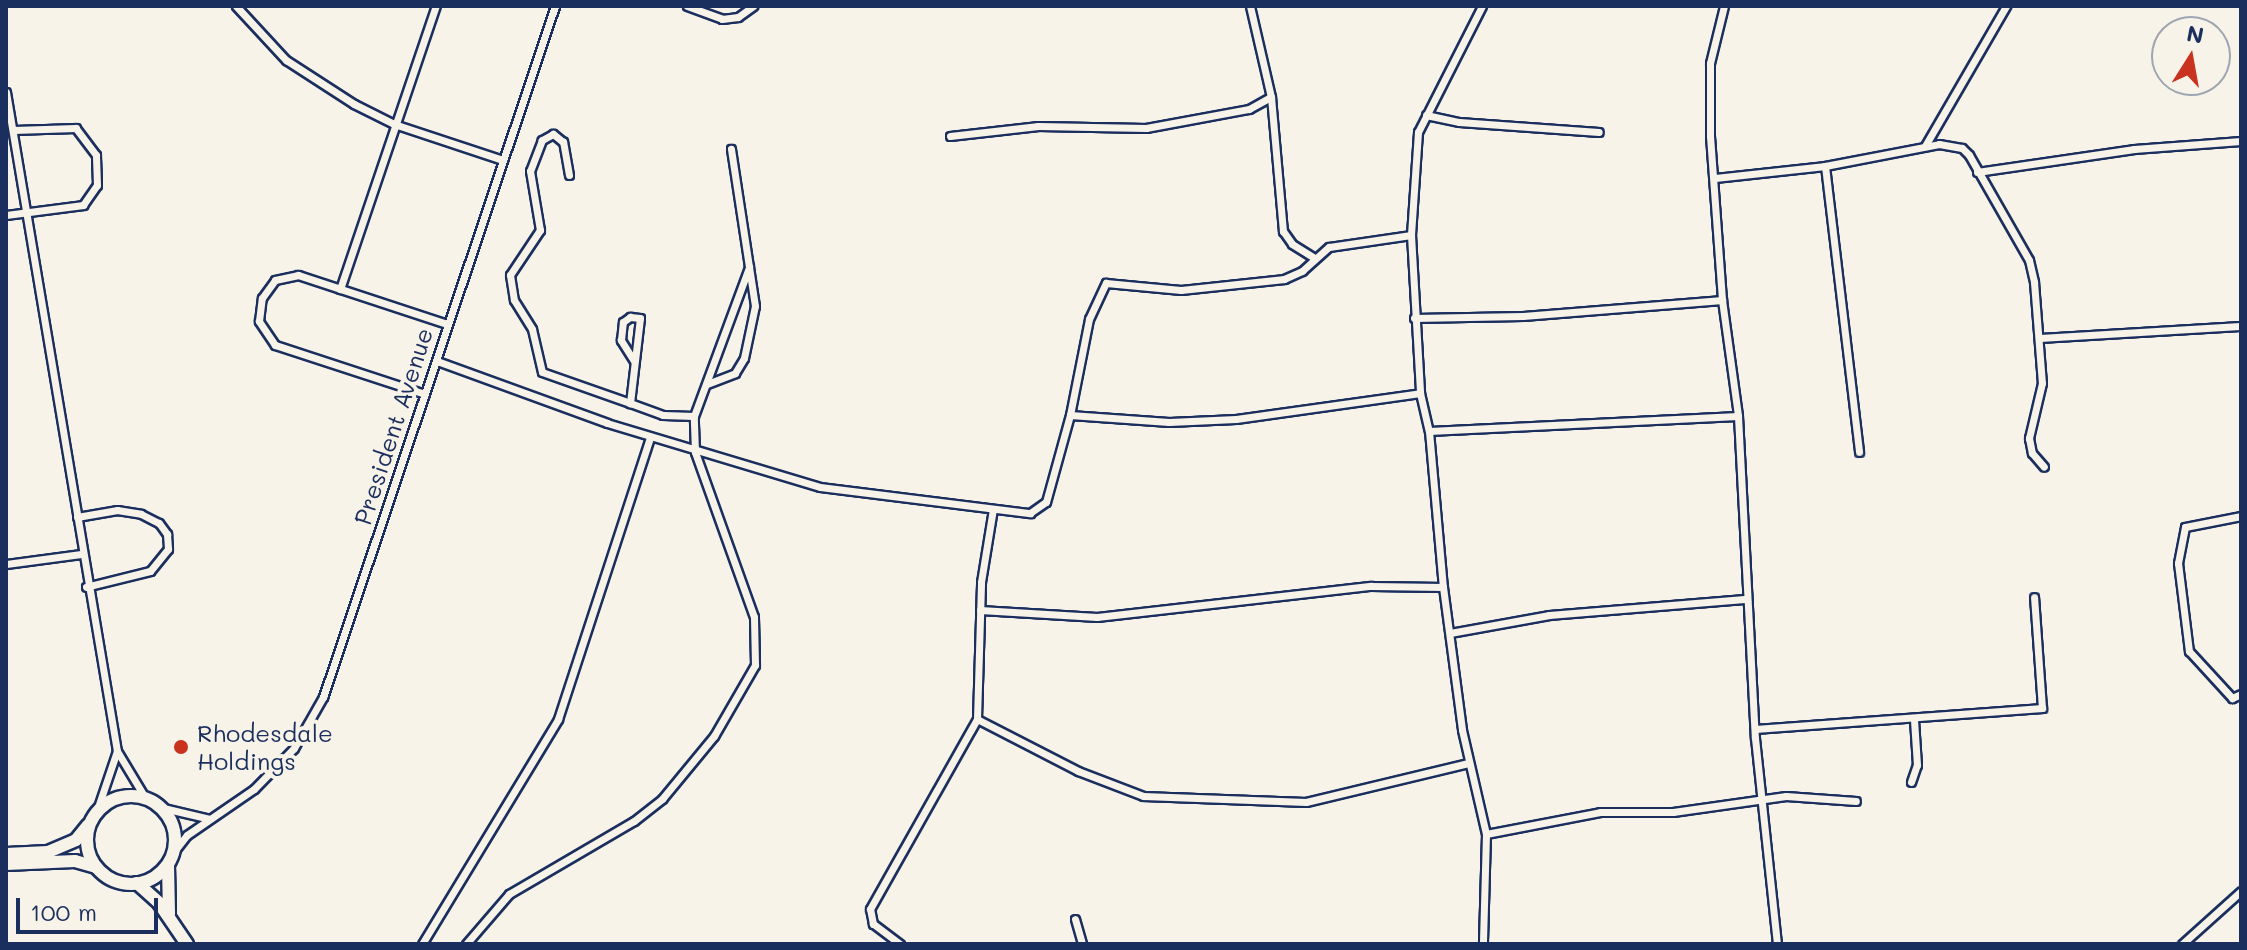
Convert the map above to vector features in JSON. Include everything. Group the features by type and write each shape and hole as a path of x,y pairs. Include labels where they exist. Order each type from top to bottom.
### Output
{"highway":[{"path":"6,854 48,852 76,840 94,816 119,798 146,799 159,807 173,828 169,917"},
{"path":"94,816 87,844 96,867"},
{"path":"6,864 75,861 96,867 115,881 137,883 170,859"},
{"path":"137,883 169,917 187,944"}],"street":[{"path":"236,6 286,60 394,124 503,160"},
{"name":"President Avenue","path":"170,859 210,819 254,789 294,748 323,697 555,6"},
{"path":"687,6 722,19 738,17 753,6"},
{"path":"1250,6 1271,97 1283,231 1314,258"},
{"path":"1482,6 1426,115 1413,159 1411,235 1420,393 1429,431 1443,587 1468,763 1486,834 1483,944"},
{"path":"1724,6 1710,63 1715,178 1722,300 1738,416 1744,599 1777,944"},
{"path":"1925,146 2006,6"},
{"path":"340,289 434,7"},
{"path":"6,92 86,587 117,751 146,799"},
{"path":"950,136 1038,126 1146,128 1249,109 1271,97"},
{"path":"1426,115 1459,122 1599,132"},
{"path":"6,215 27,215 89,201 97,185 96,155 76,128 13,130"},
{"path":"569,175 563,142 553,134 542,140 530,171 540,230 510,275 514,300 532,329 542,372 663,415 694,416"},
{"path":"1977,172 2134,149 2241,141"},
{"path":"1715,178 1825,166 1925,146 1962,148 2029,260 2039,338 2041,394 2029,438 2032,453 2044,467"},
{"path":"707,384 735,373 744,358 755,306 731,149"},
{"path":"1825,166 1859,452"},
{"path":"437,361 695,452 820,487 993,509 1041,509 1070,415 1089,319 1106,283 1181,290 1284,279 1302,271 1314,258 1352,241 1411,235"},
{"path":"466,944 509,894 662,799 706,749 751,672 758,647 754,617 695,452 694,416 749,267"},
{"path":"425,394 282,349 265,335 259,313 267,287 275,280 298,275 447,324"},
{"path":"1414,318 1523,316 1722,300"},
{"path":"630,403 640,318 636,317 623,322 620,331 634,361"},
{"path":"2039,338 2241,326"},
{"path":"1070,415 1169,422 1236,419 1420,393"},
{"path":"1429,431 1738,416"},
{"path":"422,944 558,719 650,437"},
{"path":"900,944 873,924 870,909 977,719 980,610 993,509"},
{"path":"77,517 117,510 141,514 167,534 168,549 150,571 128,581 86,587"},
{"path":"2241,516 2185,527 2178,563 2189,651 2232,698 2241,702"},
{"path":"6,564 81,554"},
{"path":"980,610 1097,617 1371,586 1443,587"},
{"path":"1755,729 1914,720 2042,708 2034,597"},
{"path":"1450,633 1549,615 1744,599"},
{"path":"2232,698 2241,694"},
{"path":"977,719 1078,771 1143,796 1306,802 1399,784 1468,763"},
{"path":"1911,782 1917,765 1914,720"},
{"path":"94,816 117,751"},
{"path":"1486,834 1564,816 1673,812 1805,796 1856,801"},
{"path":"159,807 210,819"},
{"path":"2182,944 2241,891"},
{"path":"1075,919 1082,944"}],"place":[{"name":"Rhodesdale Holdings","path":"181,747"}]}
